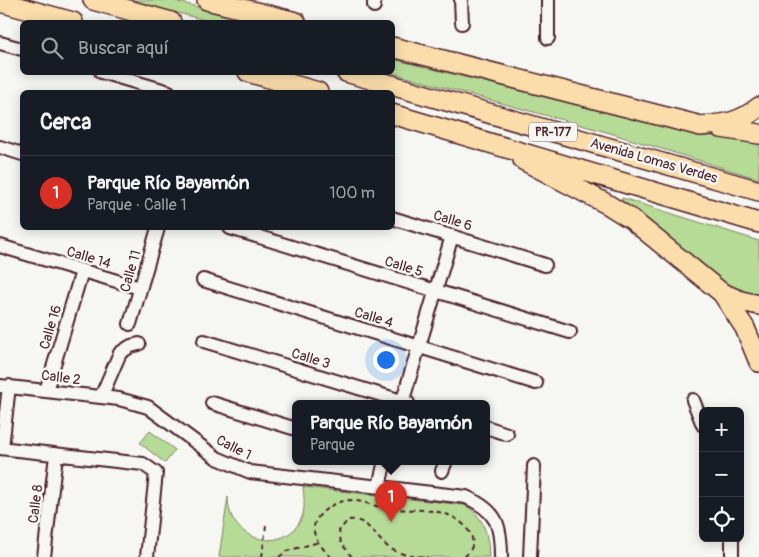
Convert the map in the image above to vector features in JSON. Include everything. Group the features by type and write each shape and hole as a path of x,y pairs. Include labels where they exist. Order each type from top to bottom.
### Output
{"highway":[{"path":"93,0 164,20"},
{"path":"207,0 288,20"},
{"path":"0,2 66,20"},
{"path":"395,48 701,126 759,134"},
{"path":"258,75 311,90"},
{"name":"Avenida Lomas Verdes","path":"356,75 759,191"},
{"path":"701,126 727,124 743,119 759,107"},
{"name":"PR-177","path":"395,115 759,223"},
{"path":"489,142 631,219 722,293 741,301 759,305"},
{"path":"722,293 744,328 759,362"}],"street":[{"path":"461,0 462,23"},
{"path":"548,0 548,38"},
{"path":"0,43 20,48"},
{"path":"111,75 162,90"},
{"path":"0,147 20,153"},
{"name":"Calle 6","path":"395,219 545,264"},
{"name":"Calle 11","path":"130,324 157,230"},
{"name":"Calle 5","path":"237,230 570,332"},
{"path":"405,400 452,236"},
{"name":"Calle 14","path":"0,246 140,288"},
{"name":"Calle 16","path":"46,391 82,271"},
{"name":"Calle 4","path":"203,280 536,383"},
{"name":"Calle 3","path":"204,341 394,400"},
{"path":"101,397 120,353 131,346 139,344"},
{"path":"4,386 1,448 143,464 156,473 148,557"},
{"name":"Calle 2","path":"4,386 119,399"},
{"name":"Calle 1","path":"119,399 148,406 217,458 250,472 466,497 487,508 496,519 499,530 501,557"},
{"path":"694,400 699,414"},
{"path":"212,403 292,428"},
{"path":"490,428 507,434"},
{"name":"Calle 8","path":"44,557 56,455"},
{"path":"379,486 384,465"},
{"path":"530,557 534,466"},
{"path":"732,542 732,557"}],"path":[{"path":"331,557 319,542 314,530 317,519 329,506 352,500 376,507 430,510 450,515 468,529 473,539 472,549 464,557"},
{"path":"352,557 341,543 339,531 348,520 354,519 364,523 390,549 403,554 428,557"},
{"path":"262,557 266,525"},
{"path":"279,557 287,551 319,542"}],"green space":[{"path":"131,0 171,0 247,20 204,20"},
{"path":"395,60 672,129 737,140 759,141 759,179 610,133 395,74"},
{"path":"622,198 759,241 759,297 733,288 716,277 621,202"},
{"path":"150,431 175,450 165,463 140,443"},
{"path":"303,487 464,505 471,509 481,520 488,541 489,557 219,557 228,497 230,513 237,525 248,534 260,539 273,539 286,536 296,527 304,511"}],"place":[{"name":"Parque Río Bayamón","path":"391,522"}]}
